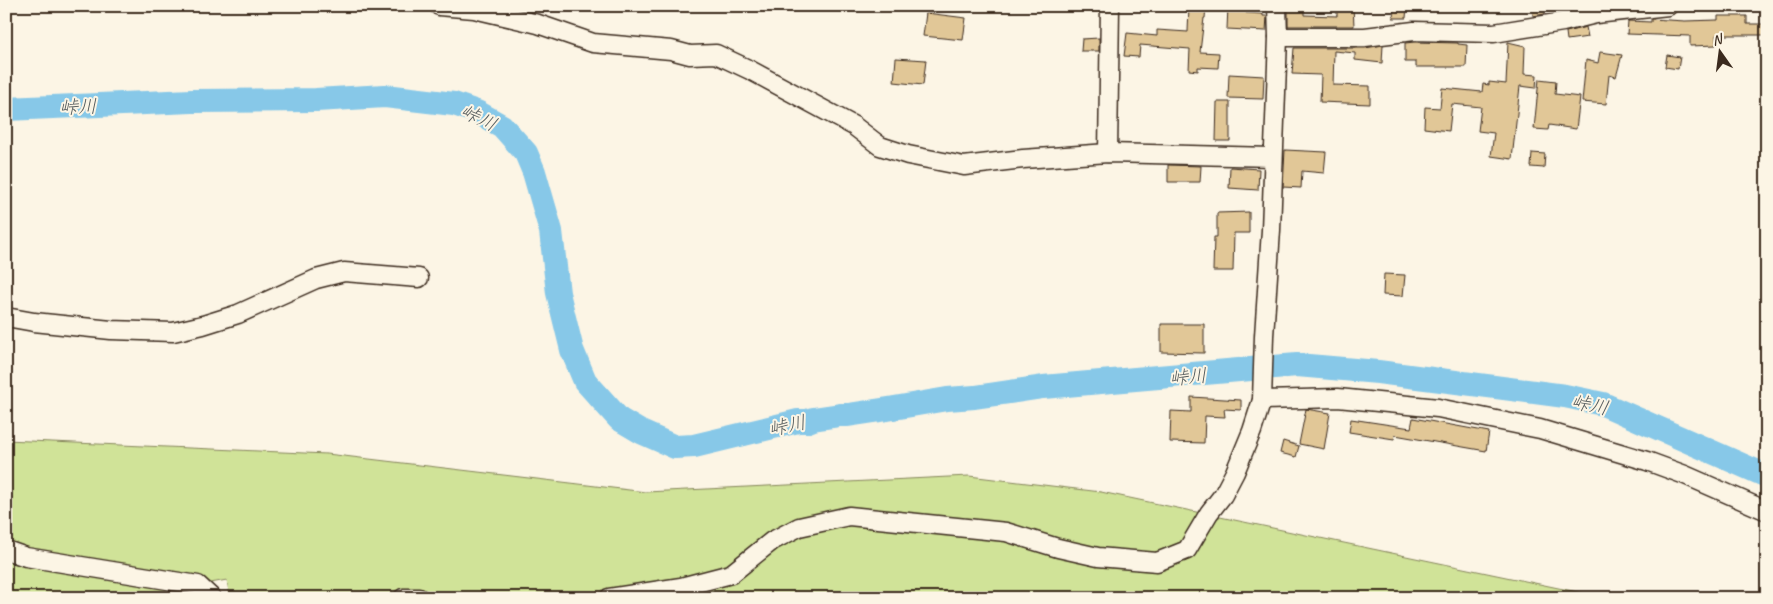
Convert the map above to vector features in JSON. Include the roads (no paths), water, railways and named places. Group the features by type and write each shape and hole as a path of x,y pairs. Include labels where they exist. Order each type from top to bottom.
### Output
{"street":[{"path":"439,6 474,9 538,24 593,43 671,50 690,55 716,54 750,70 854,126 880,146 908,155 964,166 1023,159 1108,153 1273,157"},
{"path":"1108,153 1110,6"},
{"path":"609,598 681,587 731,574 772,541 799,527 849,516 1006,532 1058,548 1098,557 1157,562 1187,550 1209,513 1223,496 1252,431 1262,400 1271,230 1278,37 1277,6"},
{"path":"1278,37 1364,37 1414,31 1494,33 1563,22 1596,14 1668,6"},
{"path":"6,317 34,322 111,330 173,332 238,314 316,279 344,272 419,278"},
{"path":"1262,400 1338,398 1438,408 1540,429 1647,461 1685,475 1767,511"},
{"path":"6,550 26,557 198,585 212,598"},
{"path":"403,598 419,598"}],"waterway":[{"name":"峠川","path":"6,109 192,101 316,100 385,96 454,104 477,112 502,126 526,153 534,172 551,231 558,293 572,350 585,381 619,419 641,432 675,447 694,446 798,421 947,399 1043,387 1297,365 1378,372 1565,396 1603,404 1767,476"}]}
